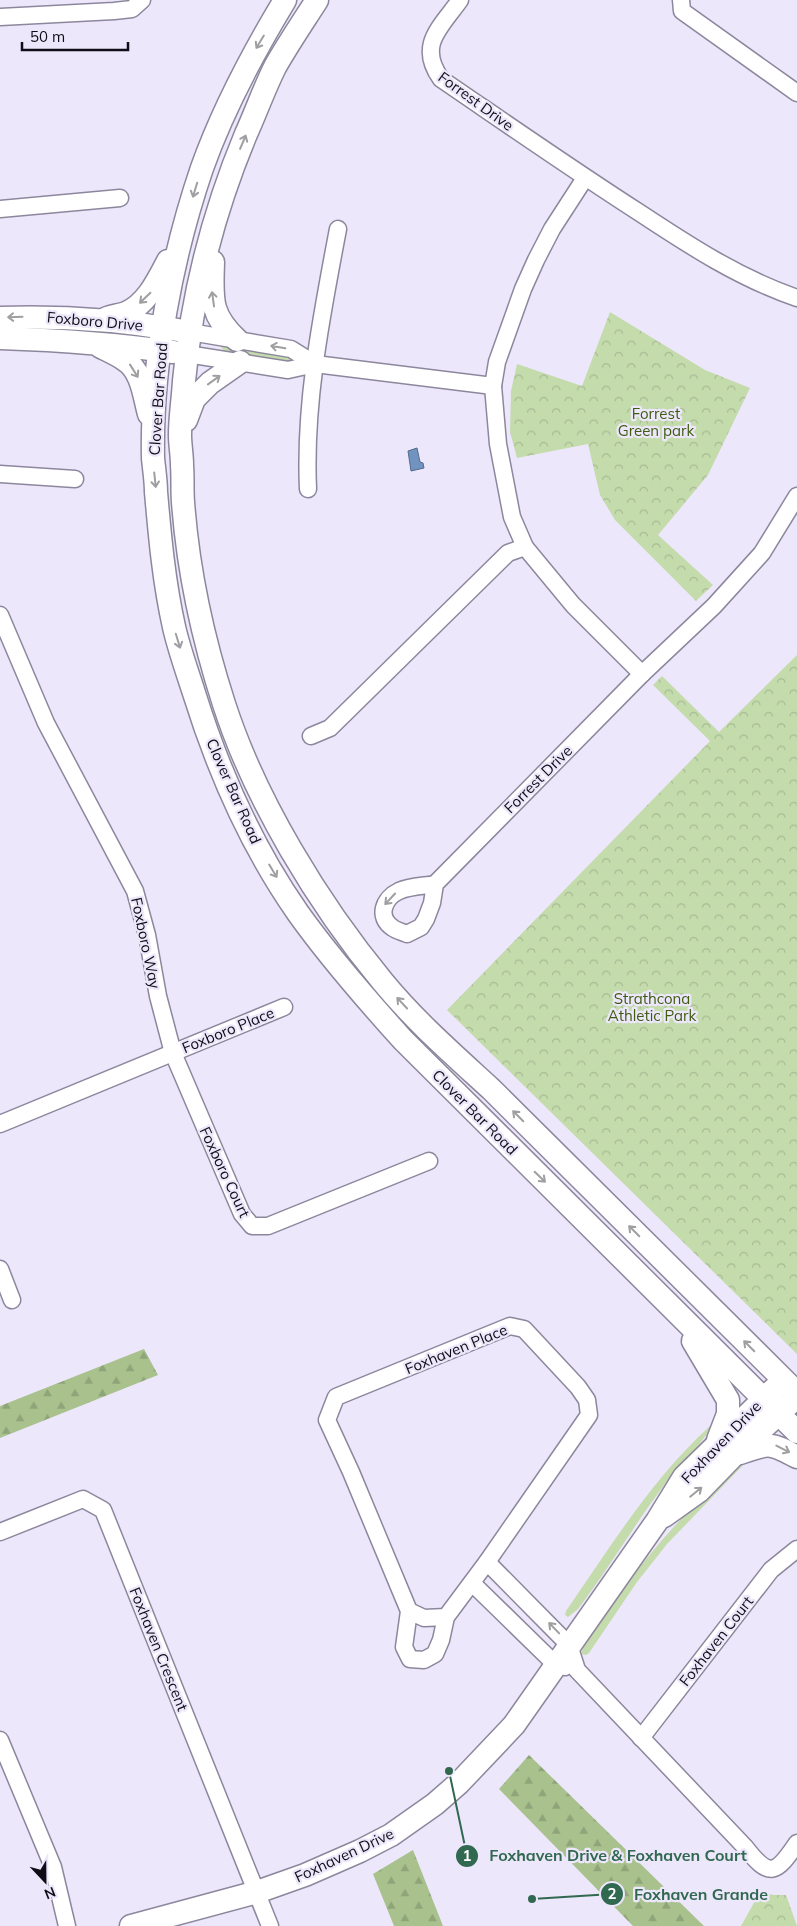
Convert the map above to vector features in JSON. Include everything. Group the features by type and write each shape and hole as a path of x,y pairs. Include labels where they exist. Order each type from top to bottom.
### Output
{"main road":[{"name":"Clover Bar Road","path":"285,0 253,54 203,166 185,225 166,310 160,350 153,459 163,568 174,630 201,717 220,768 243,820 296,911 333,960 403,1040 797,1432"},
{"name":"Clover Bar Road","path":"317,0 275,68 236,158 214,221 195,297 186,354 180,435 183,500 192,572 203,631 224,705 250,770 279,828 311,882 383,983 433,1036 491,1089 794,1387"},
{"path":"214,221 212,292 214,306 224,328 237,340"},
{"path":"99,321 128,312 156,286 185,225"},
{"name":"Foxboro Drive","path":"0,318 43,316 164,327 190,332"},
{"name":"Foxboro Drive","path":"0,338 44,339 160,350"},
{"path":"96,344 126,360 135,370 154,432"},
{"path":"160,350 186,354"},
{"path":"180,435 194,399 210,383 240,362"},
{"path":"675,1311 728,1400 725,1450 769,1445 777,1446 797,1457"},
{"name":"Foxhaven Drive","path":"725,1450 764,1398 794,1387"},
{"name":"Foxhaven Drive","path":"131,1926 256,1892 306,1875 360,1851 406,1826 435,1804 459,1783 567,1667 569,1645 657,1521 684,1477 779,1414 794,1387"}],"street":[{"path":"0,17 114,11 132,8 142,0"},
{"name":"Forrest Drive","path":"460,0 435,35 429,48 434,69 440,79 585,178 698,251 761,285 797,298"},
{"path":"681,0 682,11 797,93"},
{"path":"585,178 552,229 523,289 497,362 493,386 498,444 512,517 525,547 573,605 642,674"},
{"path":"0,209 120,198"},
{"path":"308,489 307,455 315,364 338,229"},
{"path":"190,332 291,349 315,364"},
{"path":"186,354 288,370 315,364 493,386"},
{"path":"0,474 75,479"},
{"name":"Forrest Drive","path":"434,884 642,674 714,606 762,553 797,496"},
{"path":"311,736 330,728 508,553 525,547"},
{"name":"Foxboro Way","path":"0,615 46,723 135,891 172,1052"},
{"name":"Foxboro Place","path":"172,1052 284,1007"},
{"path":"0,1124 172,1052"},
{"name":"Foxboro Court","path":"172,1052 242,1214 252,1226 268,1226 429,1161"},
{"path":"0,1269 12,1300"},
{"name":"Foxhaven Place","path":"510,1326 524,1329 578,1387 587,1400 589,1415 487,1562 446,1617 441,1640 435,1654 424,1660 410,1659 404,1647 409,1611 351,1472 327,1420 336,1397 510,1326"},
{"name":"Foxhaven Crescent","path":"0,1532 82,1499 104,1510 270,1926"},
{"name":"Foxhaven Court","path":"641,1738 772,1570 797,1550"},
{"path":"487,1562 569,1645"},
{"path":"472,1583 567,1667 641,1738 745,1847 757,1863 765,1868 774,1868 784,1862 797,1843"},
{"path":"409,1611 424,1618 446,1617"},
{"path":"0,1740 53,1867 66,1926"}],"green space":[{"name":"Forrest Green park","path":"610,312 705,370 750,388 708,475 658,535 713,585 696,601 615,520 600,495 588,444 517,458 510,432 511,391 517,364 582,386"},
{"path":"222,344 288,354 291,358 288,362 224,351 221,347"},
{"name":"Strathcona Athletic Park","path":"797,655 797,1354 447,1010 710,741 653,685 662,676 719,732"},
{"path":"144,1349 158,1375 0,1438 0,1406"},
{"path":"712,1426 700,1443 659,1492 578,1609 568,1617 565,1615 650,1491"},
{"path":"749,1459 667,1544 637,1582 589,1653 586,1655 581,1654 585,1642 612,1604 668,1534 718,1483"},
{"path":"529,1755 704,1926 633,1926 499,1789"},
{"path":"413,1850 443,1926 394,1926 373,1874"},
{"path":"760,1892 786,1895 797,1926 741,1926"}],"water":[{"path":"417,448 420,462 423,463 424,468 411,471 408,451"}],"place":[{"name":"Foxhaven Drive & Foxhaven Court","path":"449,1771"},
{"name":"Foxhaven Grande","path":"532,1899"}]}
